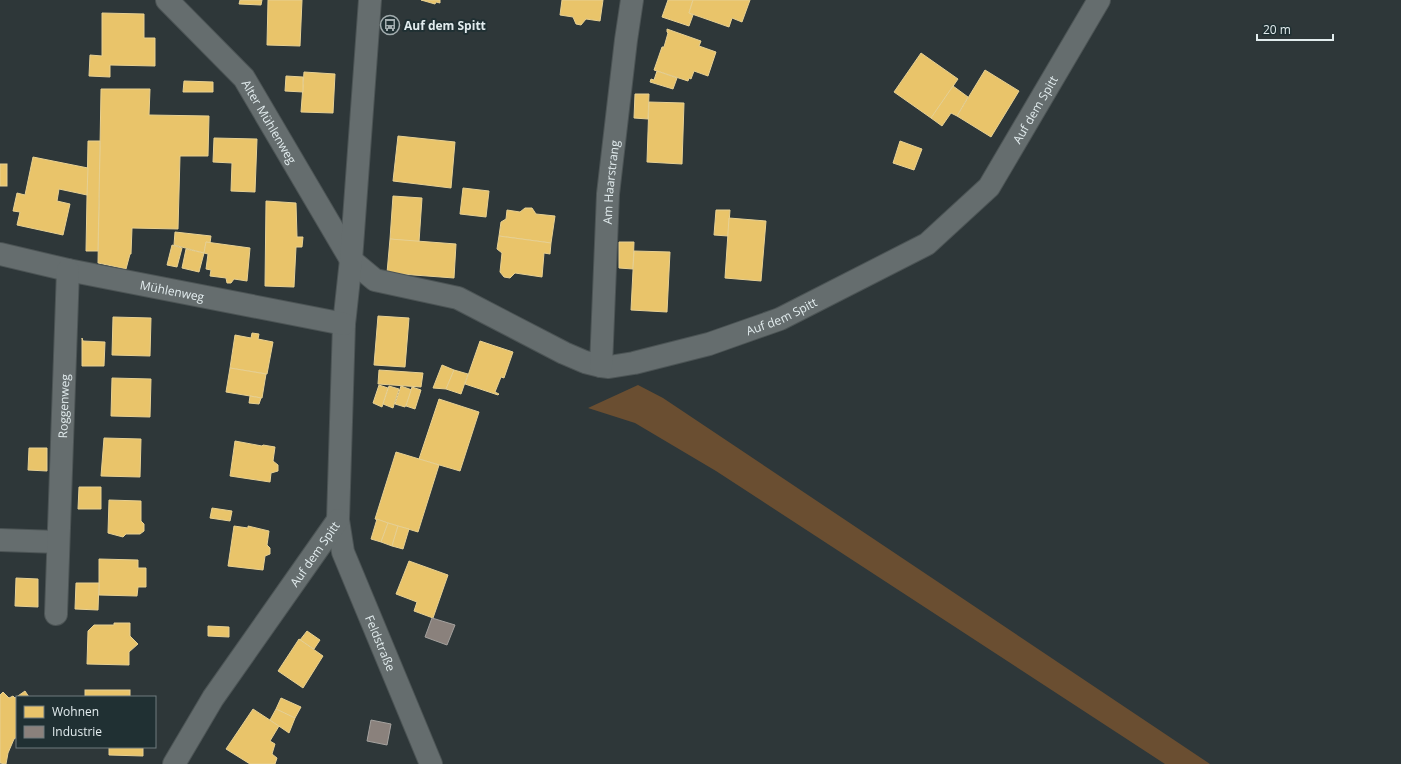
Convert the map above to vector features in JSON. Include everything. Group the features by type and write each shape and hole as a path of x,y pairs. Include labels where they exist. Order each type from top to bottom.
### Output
{"street":[{"name":"Alter Mühlenweg","path":"167,0 244,78 351,260"},
{"name":"Auf dem Spitt","path":"174,764 213,698 338,520 344,324 351,260 370,0"},
{"name":"Am Haarstrang","path":"601,366 608,194 632,0"},
{"name":"Auf dem Spitt","path":"351,260 375,280 458,298 564,353 585,362 601,366 634,363 709,344 780,319 927,244 989,187 1099,0"},
{"name":"Mühlenweg","path":"0,254 68,270 344,324"},
{"name":"Roggenweg","path":"56,614 68,270"},
{"name":"Feldstraße","path":"338,520 343,552 431,764"},
{"path":"0,540 58,542"}],"shaded area":[{"path":"638,385 663,398 1210,764 1165,764 716,471 635,423 588,408"}],"building: Wohnen":[{"path":"240,0 262,0 261,5 239,4"},
{"path":"268,0 302,0 300,46 267,45"},
{"path":"421,0 440,0 440,3 436,2 435,4"},
{"path":"562,0 603,0 600,21 586,19 581,25 576,24 573,17 560,15"},
{"path":"668,0 693,0 689,13 693,15 689,26 662,17"},
{"path":"693,0 750,0 742,22 732,18 729,27 689,13"},
{"path":"102,13 144,14 144,38 155,38 155,66 110,65 110,77 89,76 90,55 102,56"},
{"path":"667,29 701,41 699,46 716,52 708,76 694,71 691,79 689,78 688,81 654,70 662,47 664,47 668,33"},
{"path":"921,53 958,79 931,118 894,92"},
{"path":"985,70 1019,91 991,137 957,116"},
{"path":"657,71 677,78 673,89 650,82 651,79 654,80"},
{"path":"304,72 335,74 333,113 301,112"},
{"path":"286,76 303,77 303,92 285,91"},
{"path":"184,81 213,82 213,92 183,92"},
{"path":"953,86 968,97 957,116 951,113 942,126 931,118"},
{"path":"101,89 150,89 149,115 209,116 208,156 180,156 178,229 132,228 131,254 126,269 98,263"},
{"path":"635,94 649,94 648,119 634,118"},
{"path":"649,102 684,103 682,164 647,162"},
{"path":"398,136 455,142 451,188 393,181"},
{"path":"214,138 257,139 255,192 231,191 232,163 213,162"},
{"path":"88,141 100,141 98,251 86,251"},
{"path":"900,141 922,149 914,170 893,163"},
{"path":"33,157 88,168 87,195 59,189 57,201 70,204 63,235 17,225 20,212 13,211 17,193 25,195"},
{"path":"0,164 7,164 7,186 0,186"},
{"path":"463,188 489,191 486,217 460,214"},
{"path":"393,196 422,198 419,242 390,239"},
{"path":"266,201 296,203 297,237 303,237 302,247 296,247 294,287 265,286"},
{"path":"525,208 532,208 536,214 555,216 551,243 499,236 501,222 506,219 507,210 520,212"},
{"path":"716,210 730,210 728,236 714,235"},
{"path":"729,218 766,221 761,281 725,278"},
{"path":"175,232 211,236 210,243 206,242 204,253 174,245"},
{"path":"499,236 551,243 550,254 544,253 542,277 515,273 510,278 504,277 500,272 502,253 497,249"},
{"path":"390,239 456,244 454,278 387,273"},
{"path":"206,242 250,248 247,281 234,279 231,283 227,283 226,278 210,276 211,270 206,269 208,254 204,253"},
{"path":"619,242 634,242 633,269 619,268"},
{"path":"172,245 182,248 177,267 167,265"},
{"path":"186,249 204,253 199,272 182,268"},
{"path":"634,251 670,252 667,312 631,310"},
{"path":"378,316 409,318 405,367 374,365"},
{"path":"113,317 151,318 150,356 112,355"},
{"path":"252,333 259,334 258,339 273,342 267,374 230,368 235,335 251,338"},
{"path":"82,338 83,341 105,342 104,366 82,366"},
{"path":"480,341 513,352 504,378 501,377 495,392 499,394 498,395 465,384"},
{"path":"442,365 454,370 446,389 433,388"},
{"path":"230,368 266,374 262,398 226,392"},
{"path":"379,370 423,373 421,387 378,384"},
{"path":"454,370 468,374 461,394 446,389"},
{"path":"112,378 151,379 150,417 111,416"},
{"path":"379,385 388,388 382,407 373,403"},
{"path":"389,386 399,389 393,408 383,404"},
{"path":"401,386 412,390 405,407 395,404"},
{"path":"412,387 421,390 415,409 406,406"},
{"path":"250,396 261,398 259,404 249,403"},
{"path":"439,399 479,412 460,471 419,459"},
{"path":"104,438 141,439 140,477 101,476"},
{"path":"235,441 275,447 273,461 278,465 278,471 271,473 270,482 230,476"},
{"path":"29,448 47,448 47,471 28,470"},
{"path":"396,452 439,465 418,532 375,519"},
{"path":"79,487 101,487 101,509 78,509"},
{"path":"109,500 141,501 141,521 144,524 144,531 140,534 126,534 123,537 108,533"},
{"path":"212,508 232,511 230,521 210,518"},
{"path":"377,519 388,523 381,542 371,539"},
{"path":"388,523 398,526 392,546 381,542"},
{"path":"234,526 248,528 248,526 269,531 267,545 270,548 270,554 265,556 263,570 228,566"},
{"path":"398,526 409,529 403,549 392,546"},
{"path":"99,559 138,560 138,568 146,568 146,587 138,587 137,596 99,595"},
{"path":"409,561 448,575 433,618 414,611 417,602 396,594"},
{"path":"16,578 38,579 38,607 15,606"},
{"path":"76,583 99,583 98,610 75,609"},
{"path":"114,623 130,623 130,636 138,644 129,652 129,665 87,664 88,631 94,625 114,625"},
{"path":"208,626 229,627 229,637 208,636"},
{"path":"307,631 320,640 314,649 300,640"},
{"path":"299,639 323,656 303,688 278,671"},
{"path":"85,690 130,690 130,696 85,696"},
{"path":"25,691 28,696 18,696"},
{"path":"3,692 9,698 13,696 16,697 16,738 8,753 6,764 0,763 0,695"},
{"path":"281,698 301,707 295,718 276,709"},
{"path":"253,709 279,726 270,741 275,744 272,754 277,758 275,764 250,764 226,749"},
{"path":"276,709 295,718 289,733 270,720"},
{"path":"109,748 143,748 143,756 109,755"}],"building: Industrie":[{"path":"432,618 455,625 447,645 425,637"},
{"path":"371,720 391,724 387,745 367,741"}],"place":[{"name":"Auf dem Spitt","path":"390,25"}]}
